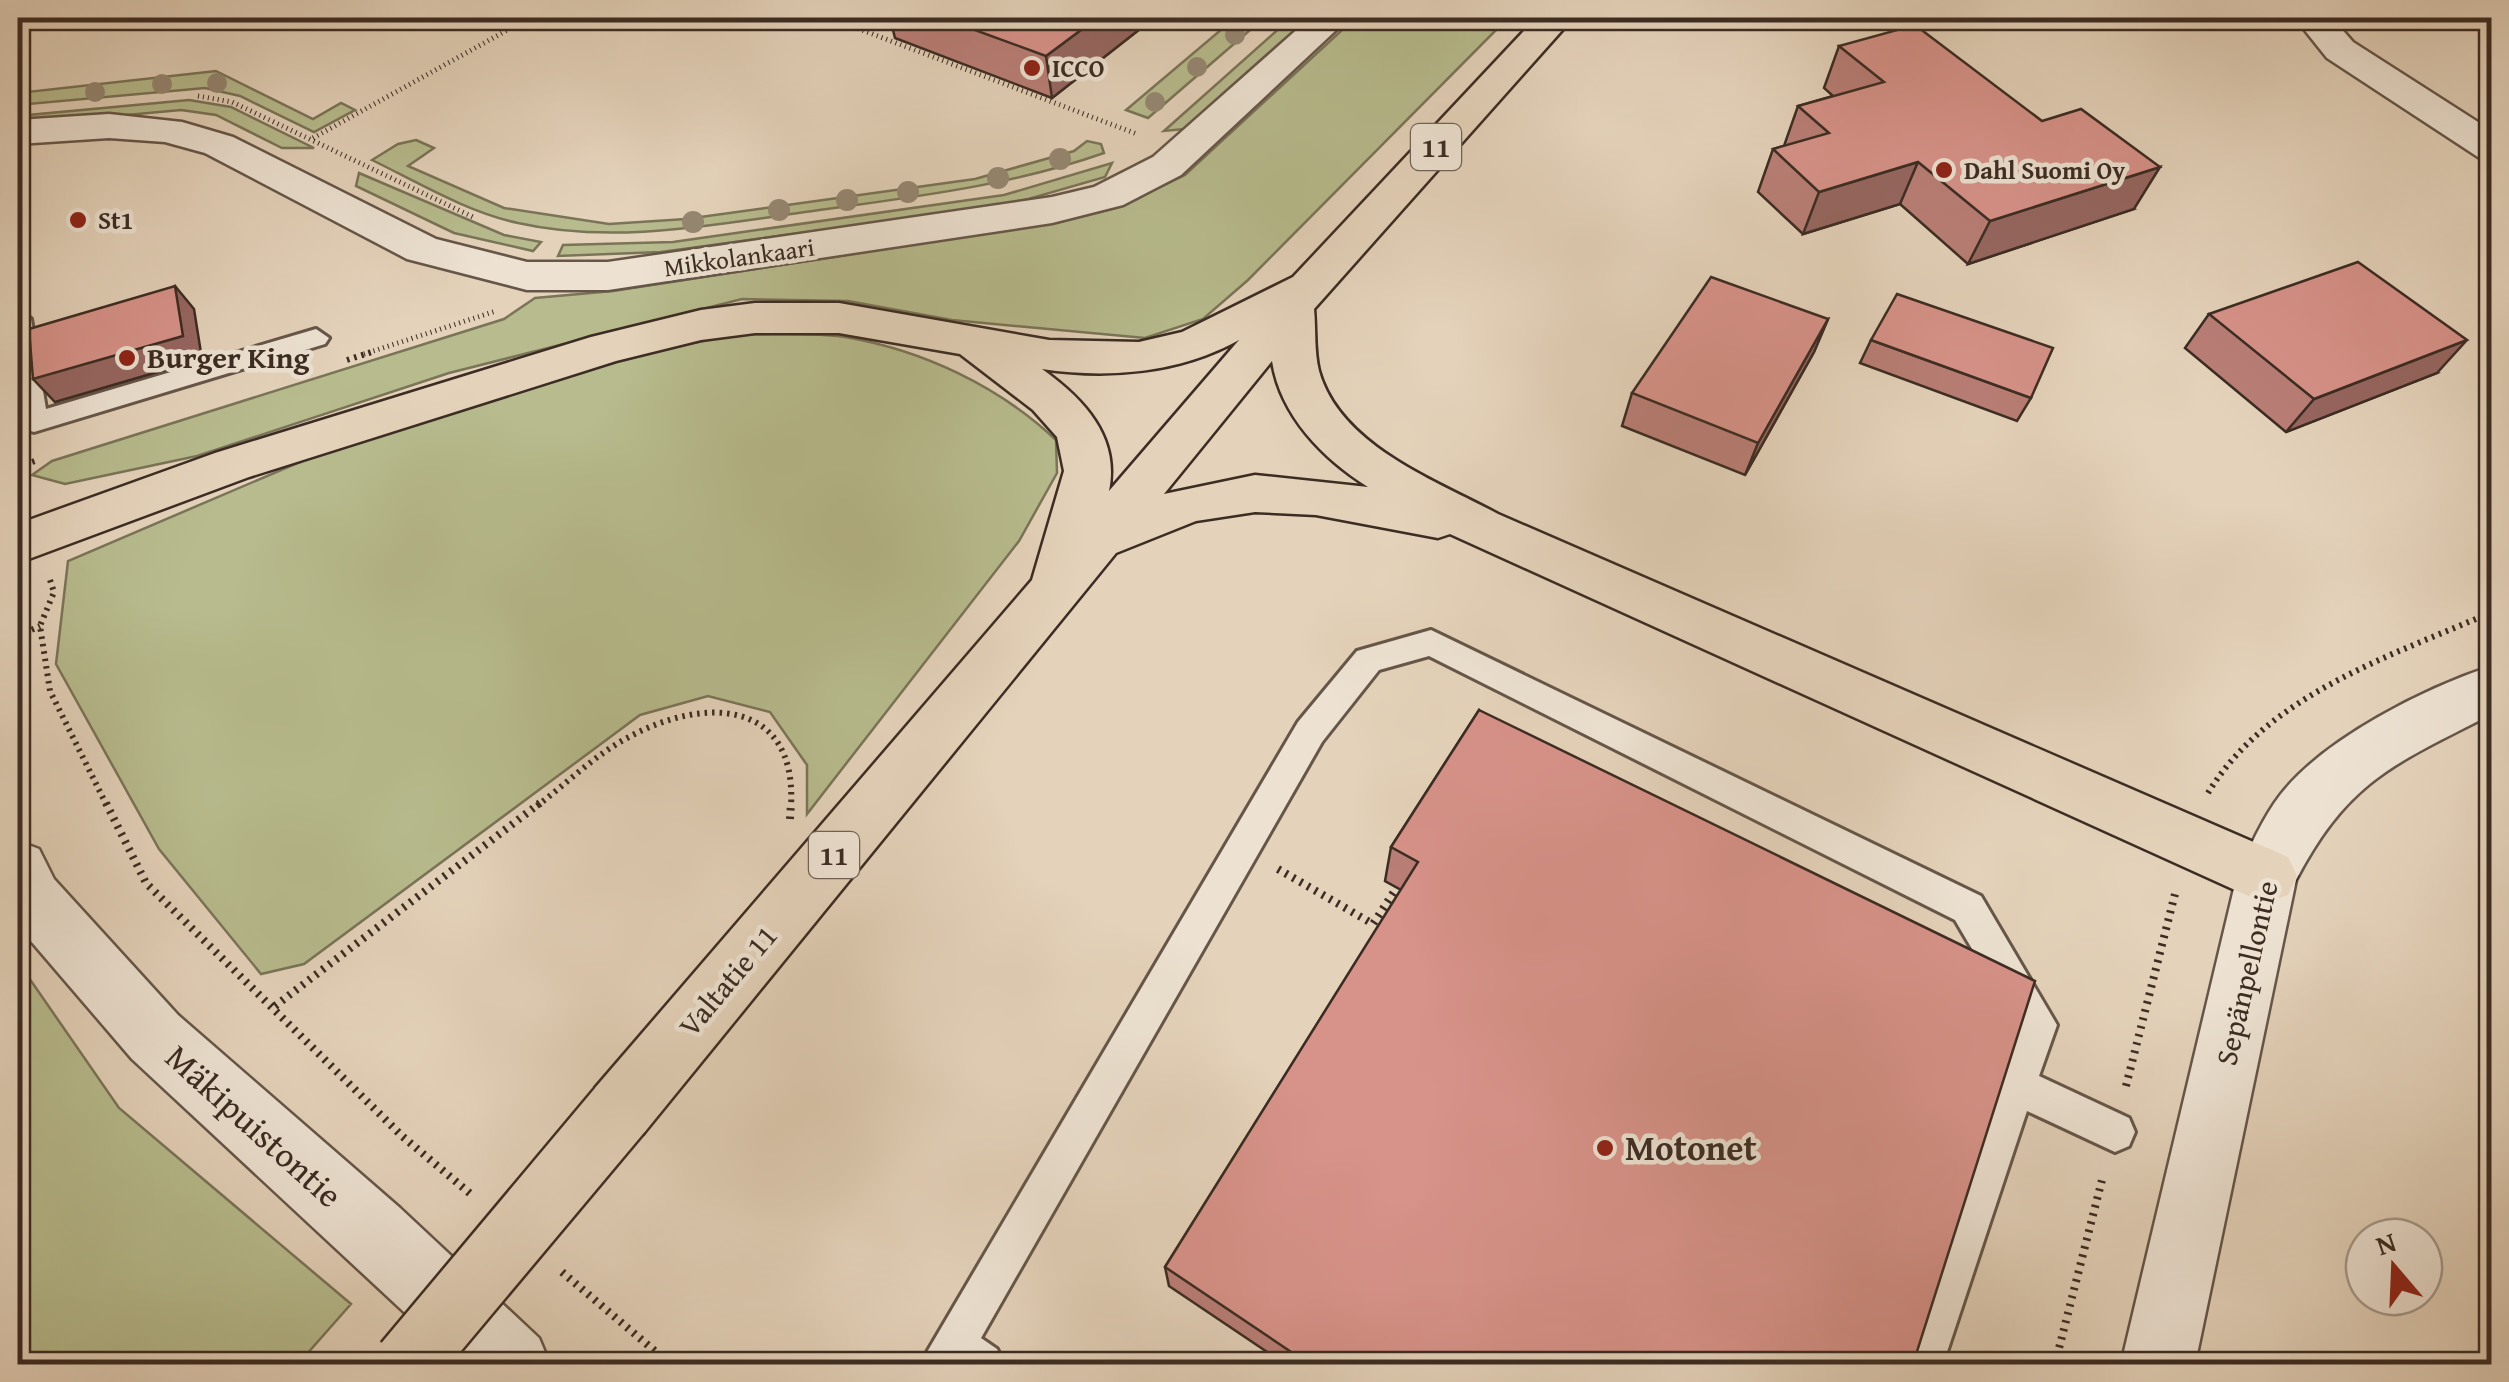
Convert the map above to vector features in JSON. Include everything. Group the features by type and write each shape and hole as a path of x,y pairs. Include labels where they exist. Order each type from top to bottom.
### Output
{"highway":[{"name":"11","path":"1050,600 1305,292 1555,18"},
{"path":"27,540 286,448 607,348 701,325 755,318 839,318 971,342 1102,359 1194,345 1305,292"},
{"path":"1305,292 1298,376 1320,421 1366,462 1480,527 2267,876"},
{"path":"971,342 1053,403 1070,419 1082,441 1088,468 1050,600"},
{"path":"1104,537 1197,502 1261,492 1317,497 1480,527"},
{"name":"Valtatie 11","path":"407,1364 1050,600"}],"street":[{"name":"Mikkolankaari","path":"18,132 109,126 168,130 219,145 422,249 527,276 608,276 1052,210 1108,196 1167,166 1331,18"},
{"path":"2313,18 2340,50 2492,149"},
{"name":"Mikkolankaari","path":"18,152 109,126"},
{"name":"Sepänpellontie","path":"2158,1364 2267,876 2302,812 2357,757 2492,688"},
{"name":"Mäkipuistontie","path":"18,868 32,898 155,1037 375,1233 513,1364"}],"lane":[{"path":"18,319 34,422 316,338"},
{"path":"959,1358 1310,732 1368,660 1432,643 1968,908 2038,1025 1921,1364"},
{"path":"2016,1085 2114,1132"}],"path":[{"path":"312,138 529,18"},
{"path":"830,18 1144,137 1135,144"},
{"path":"190,96 232,102 486,223"},
{"path":"27,540 54,592 40,626 50,692 146,883 275,1006 402,1136 477,1199"},
{"path":"18,636 40,626"},
{"path":"275,1006 626,738 656,723 719,712 746,716 774,734 787,753 792,780 790,819 781,833"},
{"path":"1242,849 1374,924 1404,876"},
{"path":"551,1263 670,1364"}],"green space":[{"path":"1235,18 1264,18 1148,118 1126,110"},
{"path":"1291,18 1314,18 1195,128 1164,131"},
{"path":"1355,18 1508,18 1248,280 1203,319 1145,338 952,320 848,301 742,299 449,373 197,456 65,484 32,475 52,461 504,319 535,298 613,291 1059,222 1115,208 1185,175"},
{"path":"216,71 313,119 341,103 355,110 314,132 240,96 205,88 18,105 18,93"},
{"path":"189,100 231,107 314,148 282,148 216,115 181,110 18,125 18,116"},
{"path":"416,140 434,148 408,166 504,208 609,224 686,219 975,179 1074,151 1087,141 1101,144 1104,153 1033,174 924,195 703,226 591,232 518,223 480,212 372,160 398,144"},
{"path":"1112,163 1105,177 1007,205 661,252 558,256 563,245 673,242 1004,195"},
{"path":"359,173 504,235 541,242 533,251 454,233 356,186"},
{"path":"737,334 818,335 874,343 931,361 1010,403 1056,440 1057,473 1019,541 807,814 807,765 770,712 708,696 640,715 304,964 261,974 159,849 56,664 68,561 314,456 625,357"},
{"path":"18,962 119,1108 351,1304 298,1364 18,1364"}],"building":[{"path":"942,18 1097,18 1046,56"},
{"path":"1915,25 2042,121 2081,109 2160,167 1990,221 1918,162 1819,192 1773,149 1829,133 1798,106 1884,82 1839,46"},
{"path":"2358,262 2467,340 2314,399 2209,314"},
{"path":"1711,277 1828,319 1758,443 1632,393"},
{"path":"175,286 183,336 33,379 29,329"},
{"path":"1897,294 2053,348 2031,398 1871,340"},
{"name":"Motonet","path":"1479,710 2035,981 1913,1364 1309,1364 1165,1267 1418,862 1391,847"}],"place":[{"name":"ICCO","path":"1032,68"},
{"name":"Dahl Suomi Oy","path":"1944,170"},
{"name":"St1","path":"78,220"},
{"name":"Burger King","path":"127,358"},
{"name":"Motonet","path":"1605,1148"}]}
